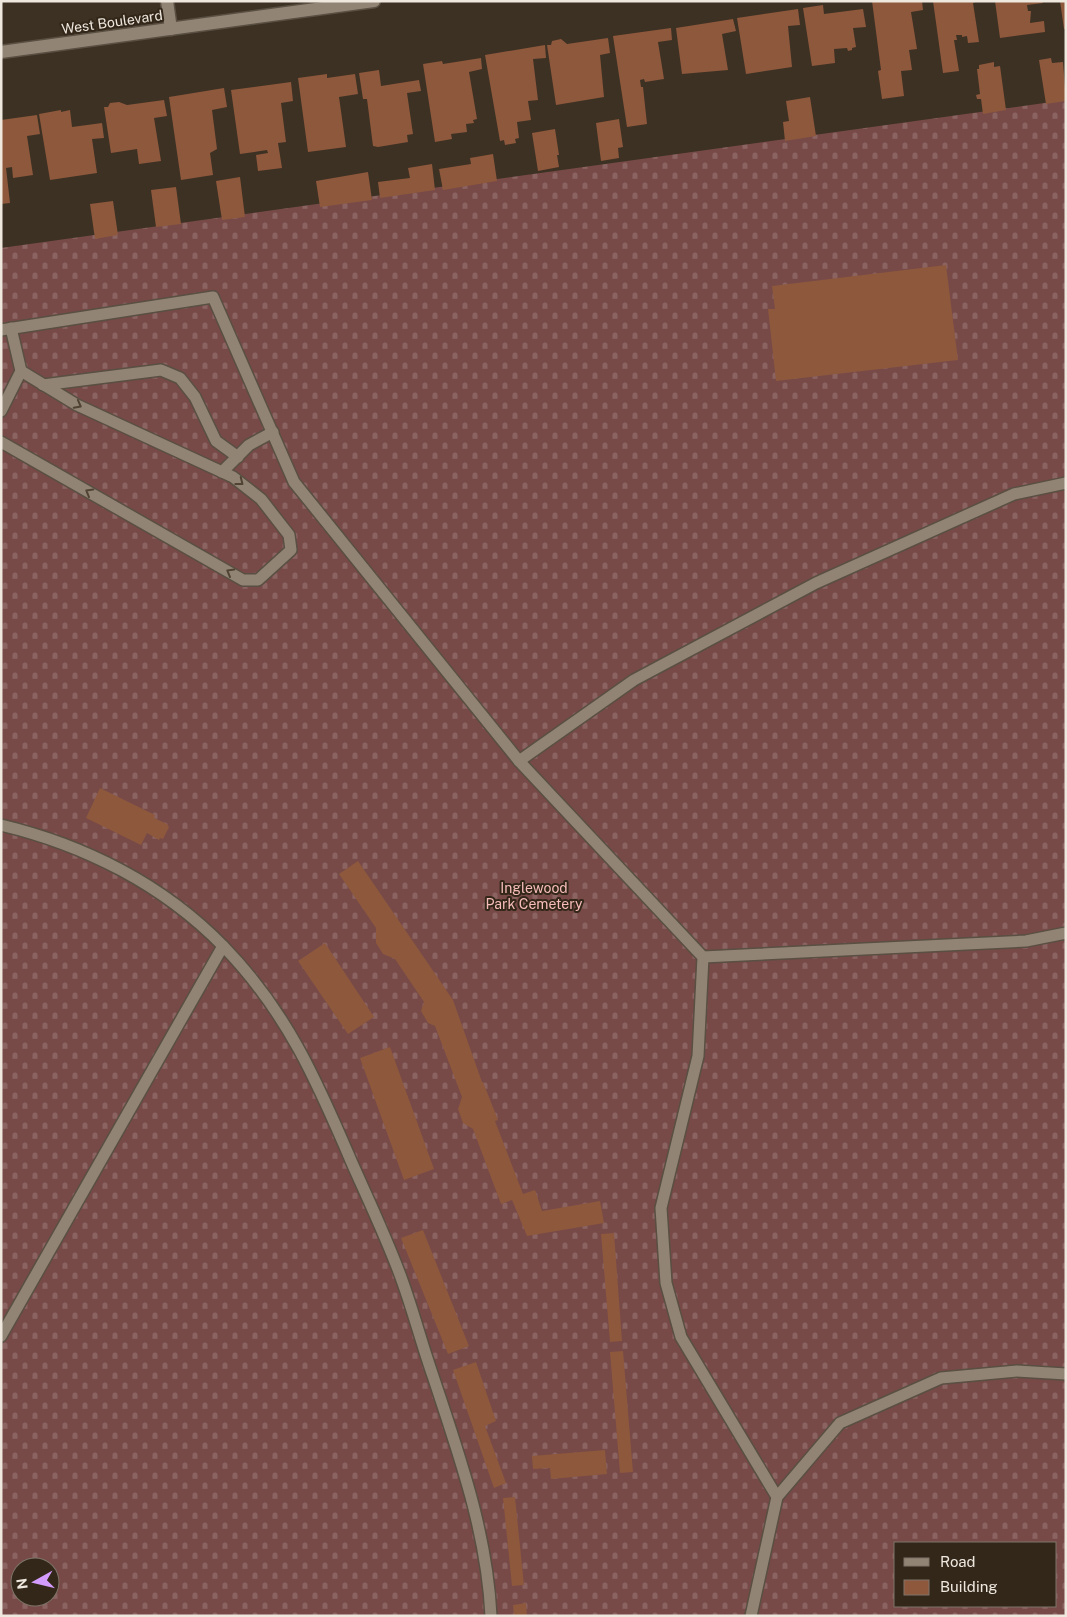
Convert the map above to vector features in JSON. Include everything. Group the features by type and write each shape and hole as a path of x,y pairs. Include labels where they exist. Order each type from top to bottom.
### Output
{"street":[{"path":"167,1 171,29"},
{"name":"West Boulevard","path":"1,52 374,1"}],"lane":[{"path":"1,442 243,580 258,580 291,550 289,535 261,499 233,477 77,405 21,371 6,329 213,297 294,482 519,761 703,957 698,1056 661,1208 666,1283 681,1338 777,1497"},
{"path":"43,385 161,370 180,378 195,397 216,441 238,457"},
{"path":"1,411 21,371"},
{"path":"222,472 250,446 272,432"},
{"path":"519,761 634,680 816,583 1014,494 1066,483"},
{"path":"1,825 69,846 107,862 177,906 223,946 262,991 286,1024 306,1059 399,1273 476,1514 485,1557 491,1616"},
{"path":"703,957 1026,941 1066,934"},
{"path":"1,1336 223,946"},
{"path":"751,1616 777,1497 840,1423 941,1378 1017,1371 1066,1374"}],"green space":[{"name":"Inglewood Park Cemetery","path":"1066,100 1066,1616 1,1616 1,248"}],"building":[{"path":"872,1 922,1 923,10 911,12 917,49 909,50 912,70 901,71 904,96 882,99 878,71 881,70"},
{"path":"933,1 978,1 973,3 979,42 968,43 967,36 962,37 962,35 956,35 957,40 954,40 959,71 943,73"},
{"path":"995,1 1042,1 1043,3 1027,5 1028,11 1031,11 1030,23 1044,21 1045,32 1000,38"},
{"path":"1060,1 1066,1 1066,29 1064,29"},
{"path":"823,5 824,14 863,9 866,27 853,28 856,47 852,48 852,50 848,51 847,48 834,49 835,63 812,66 803,8"},
{"path":"798,9 800,25 788,26 792,67 746,74 737,18"},
{"path":"733,19 736,31 722,34 728,70 682,74 676,28"},
{"path":"671,28 672,40 658,42 664,79 645,82 644,79 640,80 641,87 643,87 647,124 627,127 613,36"},
{"path":"608,38 610,53 600,55 604,97 556,105 547,45 551,45 552,41 561,39 567,44"},
{"path":"545,45 546,58 533,59 538,100 528,101 531,120 517,122 519,138 515,139 516,143 505,145 504,140 500,141 485,55"},
{"path":"481,58 482,69 469,72 477,119 473,120 474,123 466,124 467,132 451,134 452,139 435,142 423,64 442,61 443,64"},
{"path":"1051,58 1052,63 1063,62 1066,101 1046,104 1039,60"},
{"path":"994,62 994,67 1000,66 1006,110 983,114 981,99 977,99 976,95 980,94 977,69 979,69 979,65"},
{"path":"379,70 381,86 419,80 421,91 407,93 413,134 407,135 408,142 378,147 373,146 367,99 363,99 359,73"},
{"path":"327,74 327,78 355,74 358,94 339,97 346,147 308,152 298,78"},
{"path":"291,82 293,101 281,103 286,142 278,143 282,168 258,171 256,155 268,153 267,150 240,154 231,90"},
{"path":"224,88 227,107 212,110 217,149 210,153 213,175 181,180 169,97"},
{"path":"810,97 816,136 785,141 783,122 789,121 786,101"},
{"path":"164,100 167,116 154,118 161,161 139,164 137,149 111,153 104,107 108,107 110,103 119,102 127,105"},
{"path":"61,110 61,112 70,110 72,127 102,123 104,138 92,139 97,173 50,180 39,114"},
{"path":"37,115 40,134 27,136 33,175 13,178 12,167 6,168 10,203 1,204 1,120"},
{"path":"619,119 623,147 618,148 619,158 601,161 596,123"},
{"path":"555,129 559,167 538,171 532,133"},
{"path":"493,154 497,181 443,190 439,169 471,164 470,158"},
{"path":"432,164 435,190 380,198 378,182 410,178 408,168"},
{"path":"368,172 372,200 320,207 316,181"},
{"path":"240,177 245,217 222,220 216,181"},
{"path":"176,187 181,224 156,227 151,190"},
{"path":"113,201 118,235 95,239 90,204"},
{"path":"946,265 958,360 776,381 768,309 775,309 772,286"},
{"path":"100,788 155,815 154,818 167,824 169,827 163,839 160,838 159,840 147,833 141,845 86,818"},
{"path":"358,861 453,1000 482,1082 498,1120 495,1121 523,1194 535,1190 542,1211 600,1201 604,1223 527,1236 512,1200 501,1204 473,1129 463,1123 458,1109 462,1097 435,1026 428,1023 421,1011 424,1002 395,959 383,954 376,943 376,928 339,874"},
{"path":"325,943 374,1017 348,1034 298,961"},
{"path":"390,1047 434,1169 404,1180 360,1058"},
{"path":"423,1230 469,1346 448,1354 401,1238"},
{"path":"614,1233 622,1341 610,1342 601,1234"},
{"path":"623,1351 633,1472 620,1473 610,1352"},
{"path":"476,1362 496,1421 485,1426 506,1483 494,1488 453,1370"},
{"path":"605,1450 607,1474 551,1479 550,1468 533,1469 532,1456"},
{"path":"515,1497 524,1585 512,1586 503,1498"},
{"path":"526,1603 527,1616 514,1616 513,1605"}]}
